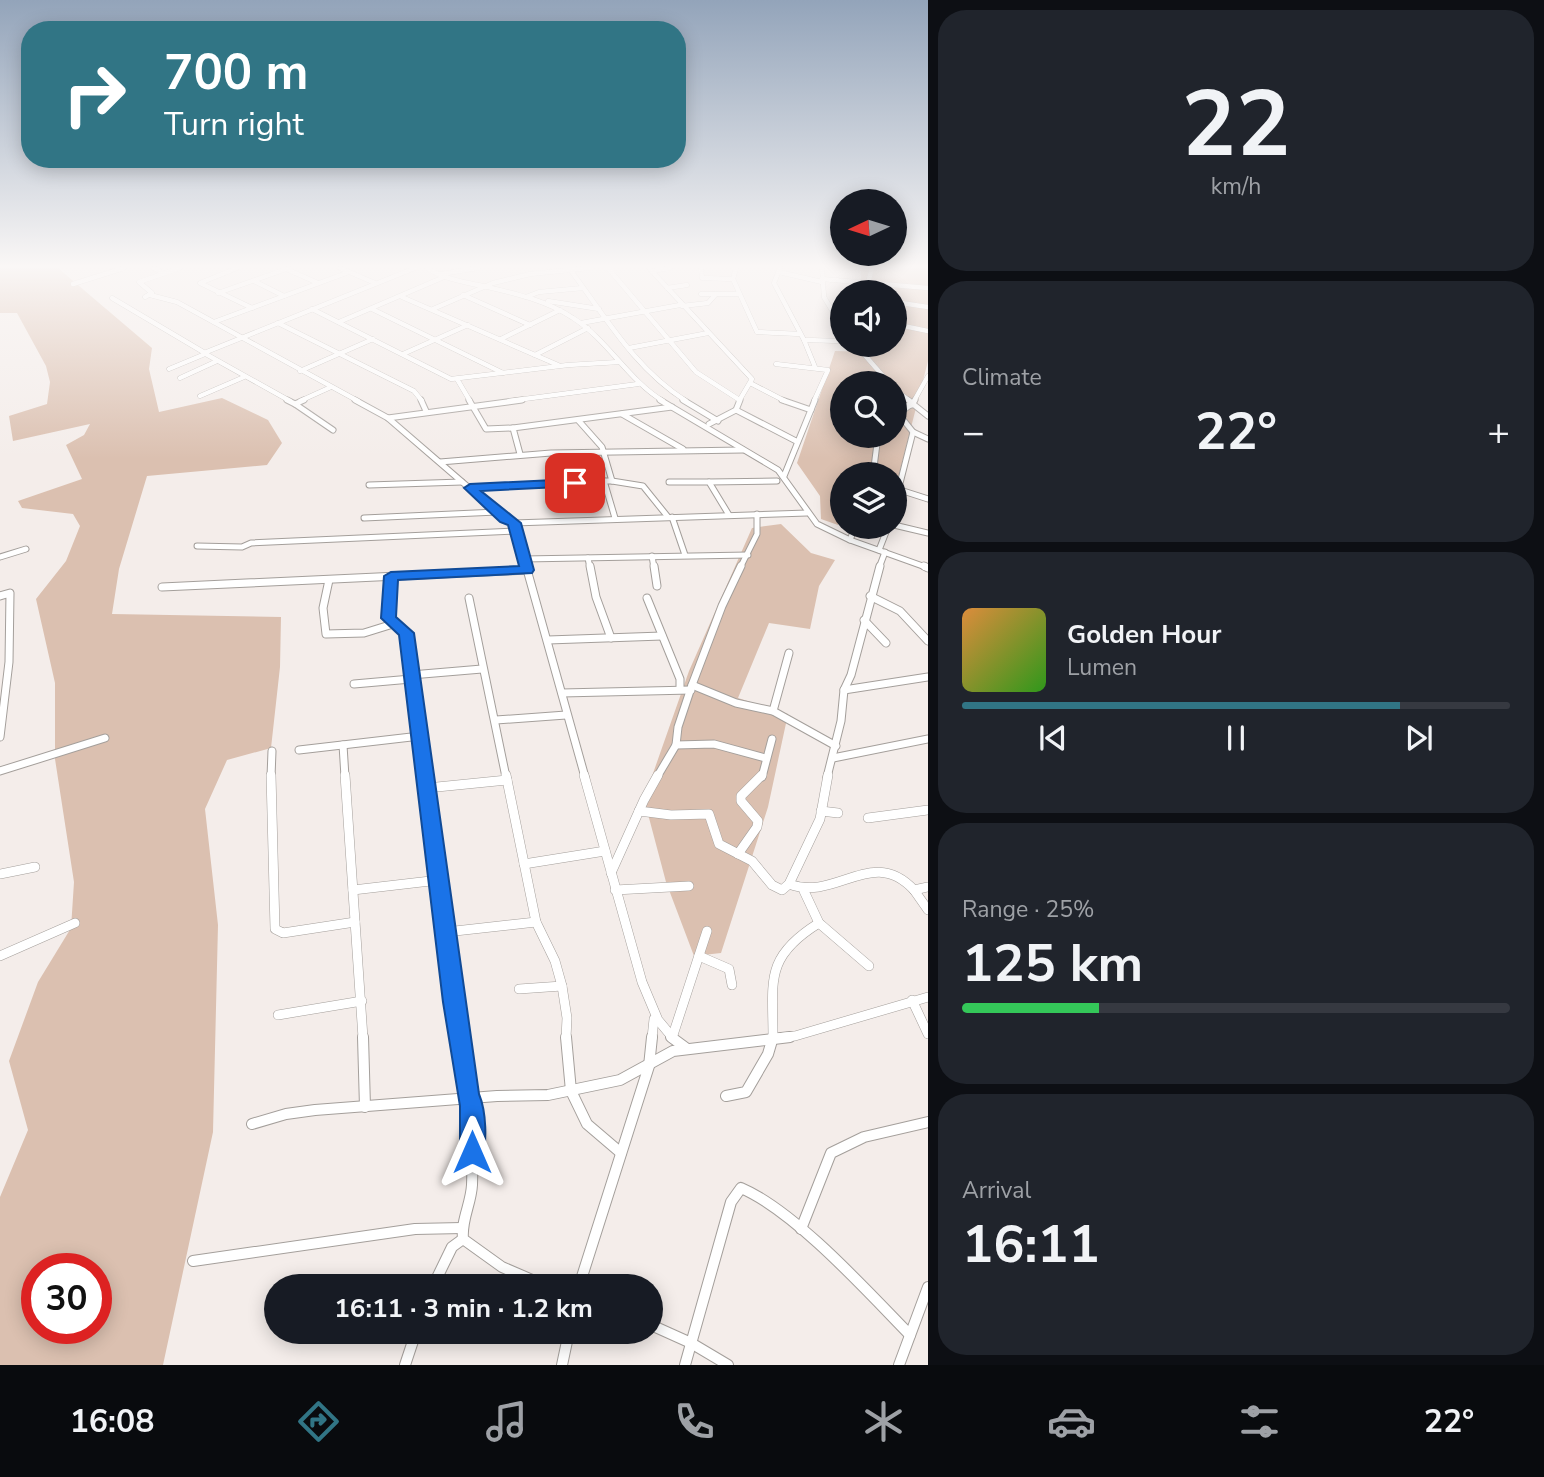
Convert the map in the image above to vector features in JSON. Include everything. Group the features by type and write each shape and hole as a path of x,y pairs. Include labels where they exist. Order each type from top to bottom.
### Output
{"street":[{"path":"169,332 295,404 332,430"},
{"path":"230,332 388,418 516,527 615,890 654,1018 649,1066 583,1274"},
{"path":"169,369 257,332"},
{"path":"294,332 414,391 420,396 426,411"},
{"path":"358,332 449,378 457,379 560,366 619,362"},
{"path":"419,332 503,373"},
{"path":"403,354 453,332"},
{"path":"484,332 560,366"},
{"path":"500,339 516,332"},
{"path":"535,355 581,332"},
{"path":"591,332 638,384 784,475 807,513 824,528 928,568"},
{"path":"616,332 649,373 664,386 718,421"},
{"path":"661,332 696,372 738,399"},
{"path":"757,332 800,334 815,367"},
{"path":"629,348 708,333 752,379 752,384 738,399 736,410 709,424"},
{"path":"300,371 373,339"},
{"path":"804,340 830,341"},
{"path":"866,357 879,371"},
{"path":"180,378 217,361"},
{"path":"776,364 828,370 784,475"},
{"path":"200,396 244,377"},
{"path":"927,378 911,405 902,411 901,417 913,432 928,439"},
{"path":"457,379 486,429 513,428 672,407"},
{"path":"388,418 638,384"},
{"path":"752,384 784,401 811,410"},
{"path":"295,404 331,387"},
{"path":"907,401 928,416"},
{"path":"907,405 911,405"},
{"path":"736,410 796,441"},
{"path":"622,414 684,450"},
{"path":"578,420 603,452 612,481"},
{"path":"513,428 520,454"},
{"path":"904,462 913,432"},
{"path":"440,462 520,454 746,450"},
{"path":"604,481 615,518"},
{"path":"470,488 604,481 642,484 651,491 670,517 685,555"},
{"path":"709,481 729,515"},
{"path":"669,482 777,481"},
{"path":"369,485 462,482"},
{"path":"907,490 928,499"},
{"path":"364,518 497,512"},
{"path":"197,546 242,547 251,543 516,527 615,518 807,513"},
{"path":"611,873 639,811 666,767 668,754 676,745 678,727 723,606 757,534 757,514"},
{"path":"907,528 928,533"},
{"path":"639,811 677,815 703,812 710,814 714,821 715,838 719,844 752,861 775,889 782,890 789,884 815,830 821,811 836,746 844,690 851,675 885,539"},
{"path":"0,557 26,549"},
{"path":"524,559 748,555"},
{"path":"652,556 657,586"},
{"path":"588,558 596,597 611,638"},
{"path":"162,587 527,570"},
{"path":"391,576 389,618 406,633 468,1098 472,1110 472,1189 463,1234 452,1247 439,1274"},
{"path":"329,580 323,608 326,634 363,634 393,624"},
{"path":"0,596 10,593 9,662 0,737"},
{"path":"870,596 900,611 928,641"},
{"path":"469,598 536,922 555,961 562,986 567,1017 566,1044 571,1091 587,1124 621,1153"},
{"path":"647,598 680,679 680,689"},
{"path":"864,620 886,643"},
{"path":"548,640 662,636"},
{"path":"773,711 789,653"},
{"path":"354,684 482,669"},
{"path":"844,690 928,677"},
{"path":"562,693 692,688 736,703 773,711 836,746"},
{"path":"496,720 566,715"},
{"path":"299,750 420,736"},
{"path":"0,771 105,738"},
{"path":"738,854 758,827 758,821 741,802 741,796 761,779 772,738"},
{"path":"833,758 928,739"},
{"path":"676,745 714,744 765,758"},
{"path":"343,746 362,1001 365,1107"},
{"path":"272,751 269,835 273,858 275,929 283,933 355,922"},
{"path":"428,788 507,780"},
{"path":"868,818 928,810"},
{"path":"821,811 838,813"},
{"path":"524,864 605,851"},
{"path":"0,874 35,866"},
{"path":"804,891 851,877 891,872 900,876 914,890 928,910"},
{"path":"353,890 439,880"},
{"path":"789,884 804,891 819,923 869,966"},
{"path":"615,890 690,886"},
{"path":"914,890 928,887"},
{"path":"446,932 536,922"},
{"path":"0,956 75,923"},
{"path":"726,1096 744,1095 751,1088 773,1038 773,981 779,960 790,942 819,923"},
{"path":"672,1039 707,931"},
{"path":"699,956 729,969 732,985"},
{"path":"519,989 562,986"},
{"path":"252,1124 286,1114 468,1098 548,1095 571,1091 620,1080 649,1066 663,1055 687,1048 825,1029 928,997"},
{"path":"912,1000 928,1034"},
{"path":"278,1015 362,1001"},
{"path":"654,1018 672,1039 687,1048"},
{"path":"801,1229 831,1153 840,1145 928,1122"},
{"path":"685,1365 735,1193 741,1188 750,1189 801,1229 910,1335"},
{"path":"194,1261 415,1229 463,1234 477,1253 498,1267 515,1274"},
{"path":"899,1365 928,1287"},
{"path":"663,1330 728,1365"},
{"path":"405,1365 412,1344"},
{"path":"562,1365 566,1344"}],"shaded area":[{"path":"27,332 133,332 152,348 149,369 159,412 222,398 268,420 282,443 267,465 147,476 119,569 112,614 281,617 280,667 271,748 227,760 205,809 218,925 213,1132 163,1365 0,1365 0,1197 28,1130 9,1061 38,982 71,928 74,882 55,759 55,683 36,599 66,561 80,526 73,514 22,508 18,501 82,479 66,445 84,435 90,424 13,441 9,416 47,404 50,382 46,366"},
{"path":"907,332 928,332 928,361 907,443 907,371 830,371 830,448 906,448 902,462 830,462 830,522 821,519 820,496 797,463 833,357 907,357"},
{"path":"781,524 811,553 835,560 819,586 810,629 769,623 738,698 788,714 768,807 721,953 694,956 666,882 644,799 689,671 752,528"}],"route":[{"path":"472,1152 471,1103 468,1098 454,1002 406,633 389,618 391,576 527,570 514,523 504,519 470,488 575,483"}]}
